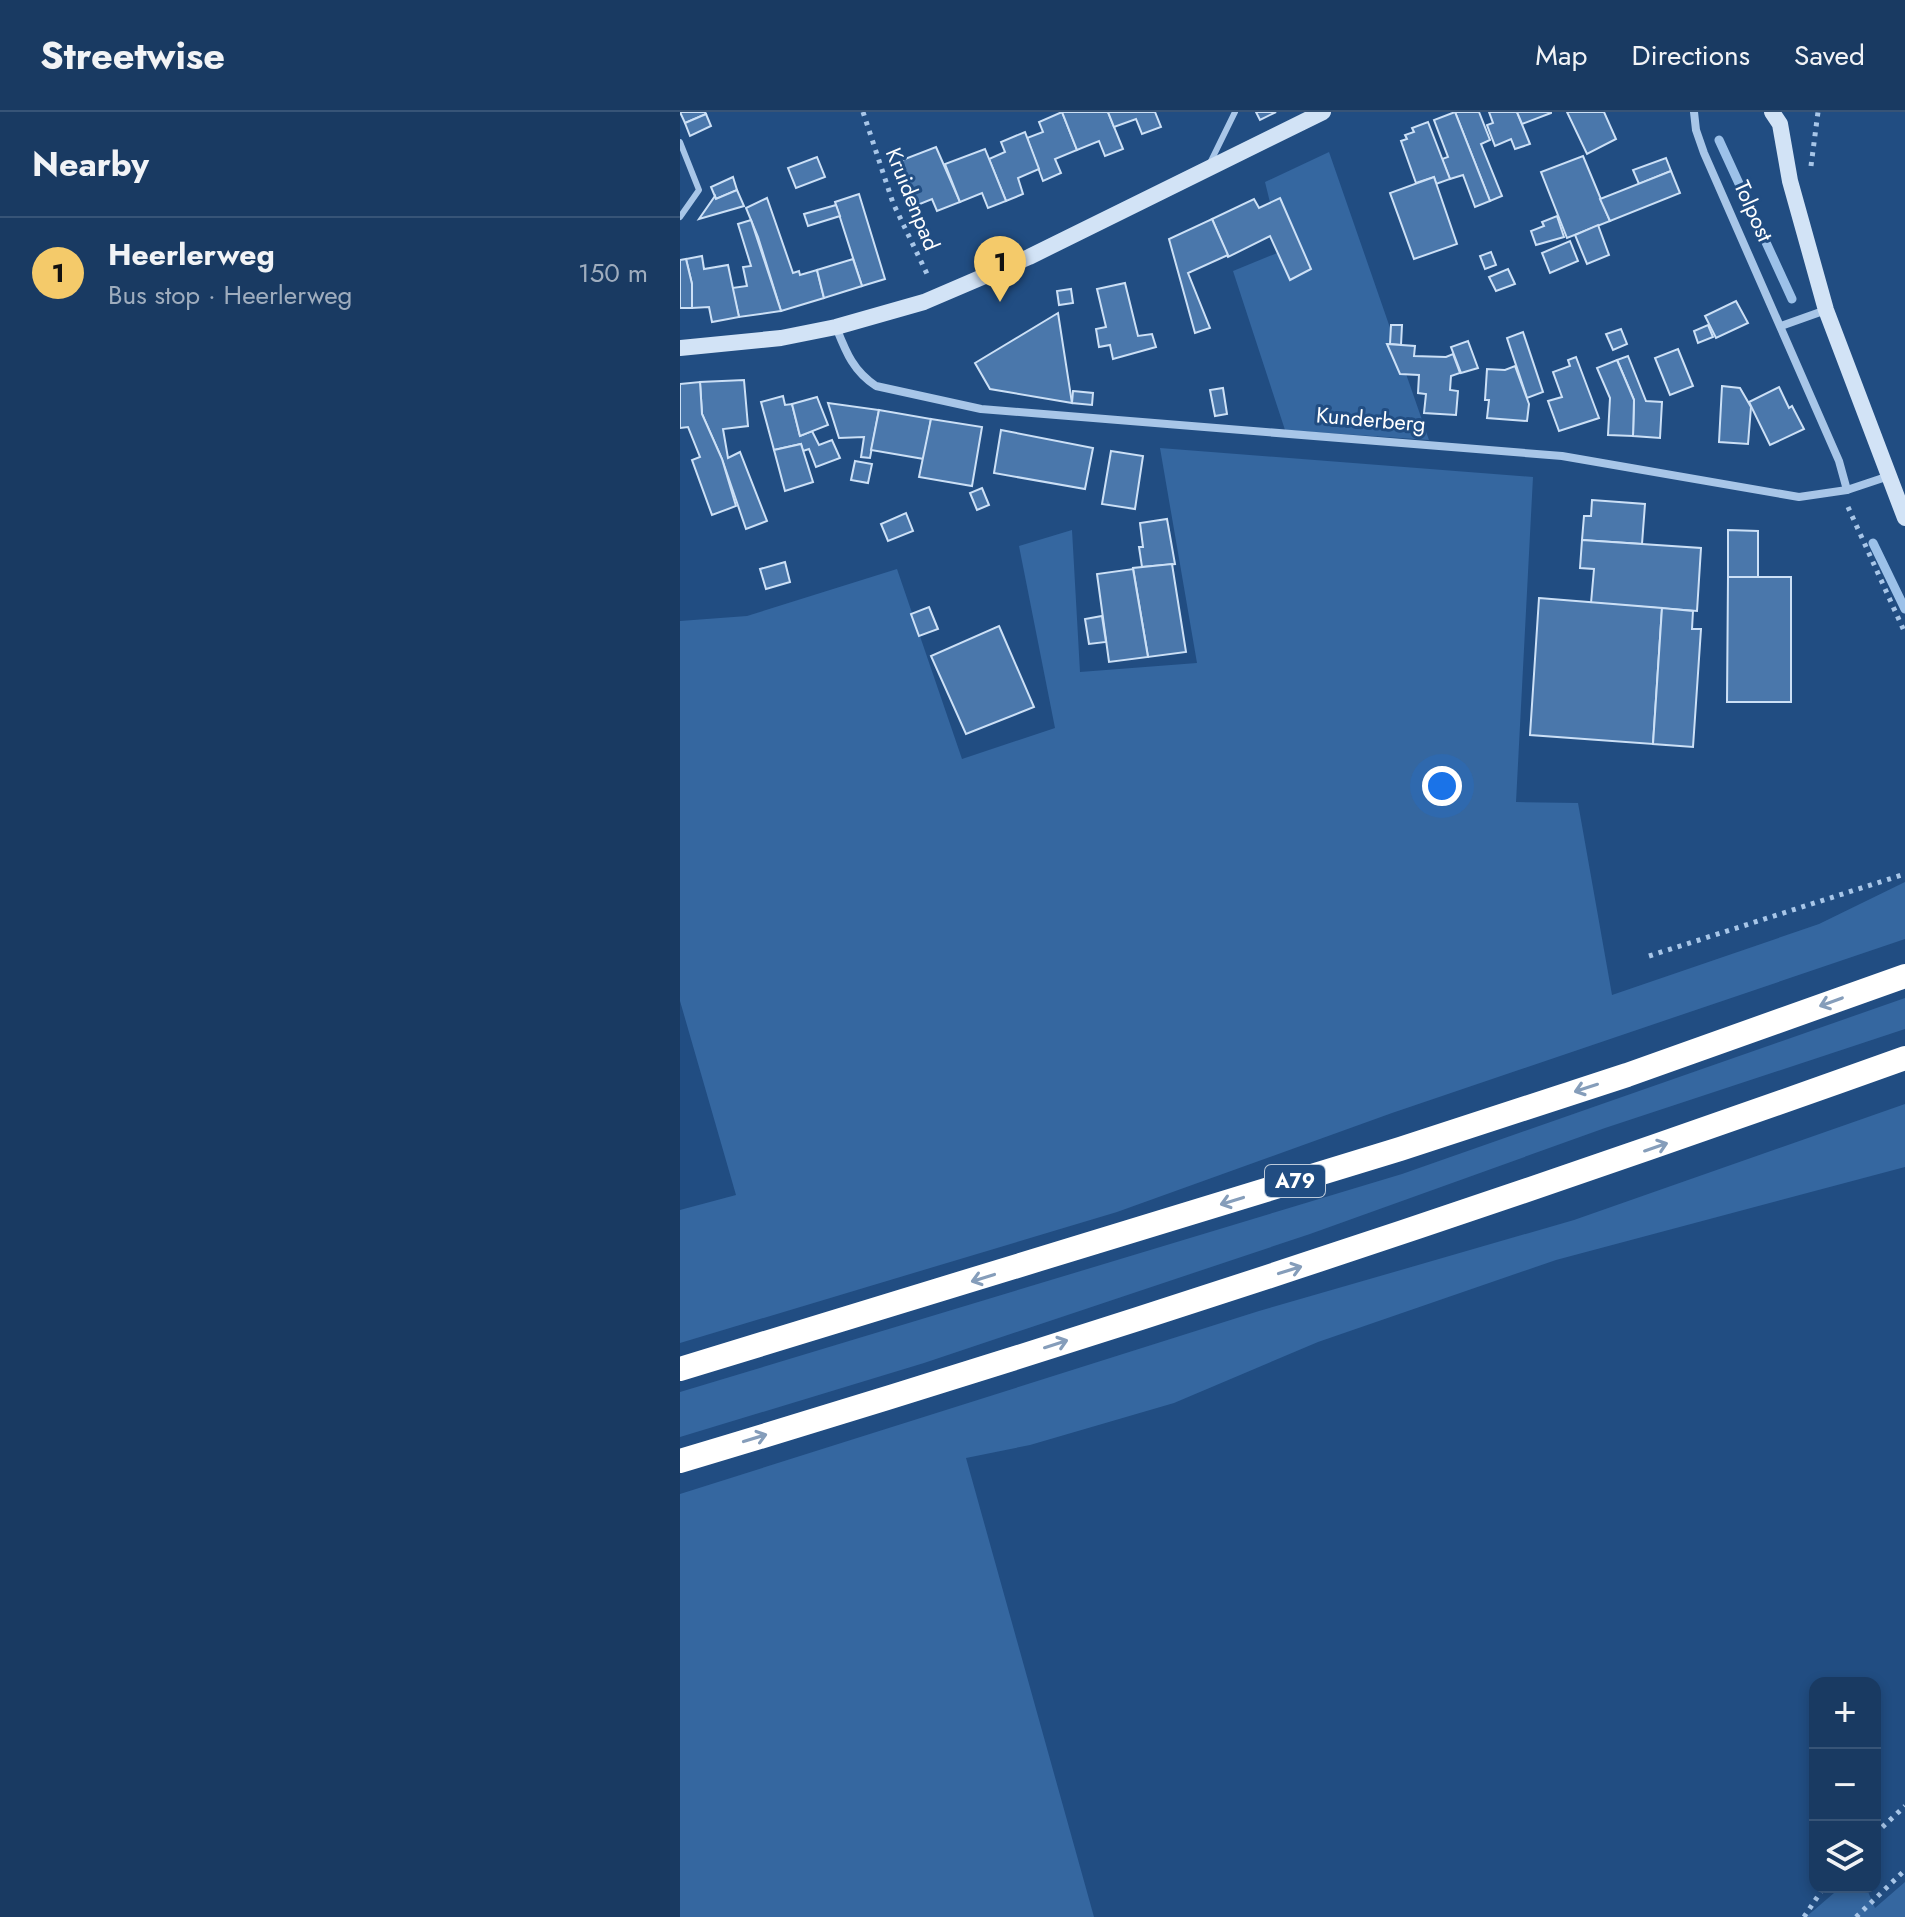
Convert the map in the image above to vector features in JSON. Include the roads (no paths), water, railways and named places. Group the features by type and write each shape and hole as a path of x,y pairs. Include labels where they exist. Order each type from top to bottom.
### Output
{"highway":[{"name":"A79","path":"680,1369 1400,1149 1627,1075 1905,976"},
{"path":"680,1461 916,1390 1315,1262 1671,1142 1905,1058"}],"main road":[{"path":"680,348 754,342 836,327 938,296 996,273 1323,112"},
{"name":"Tolpost","path":"1779,116 1790,181 1826,310 1889,476"},
{"path":"1889,476 1905,518"}],"street":[{"name":"Tolpost","path":"1694,112 1704,153 1839,461 1847,490"},
{"path":"1781,326 1826,310"},
{"name":"Kunderberg","path":"836,327 851,363 876,386 981,409 1562,456 1799,497 1847,490 1889,476"}],"lane":[{"path":"1207,170 1235,112"},
{"path":"680,142 699,190 680,217"}],"waterway":[{"path":"1719,140 1792,299"},
{"path":"1873,543 1905,609"}],"place":[{"name":"Heerlerweg","path":"1000,302"}]}
